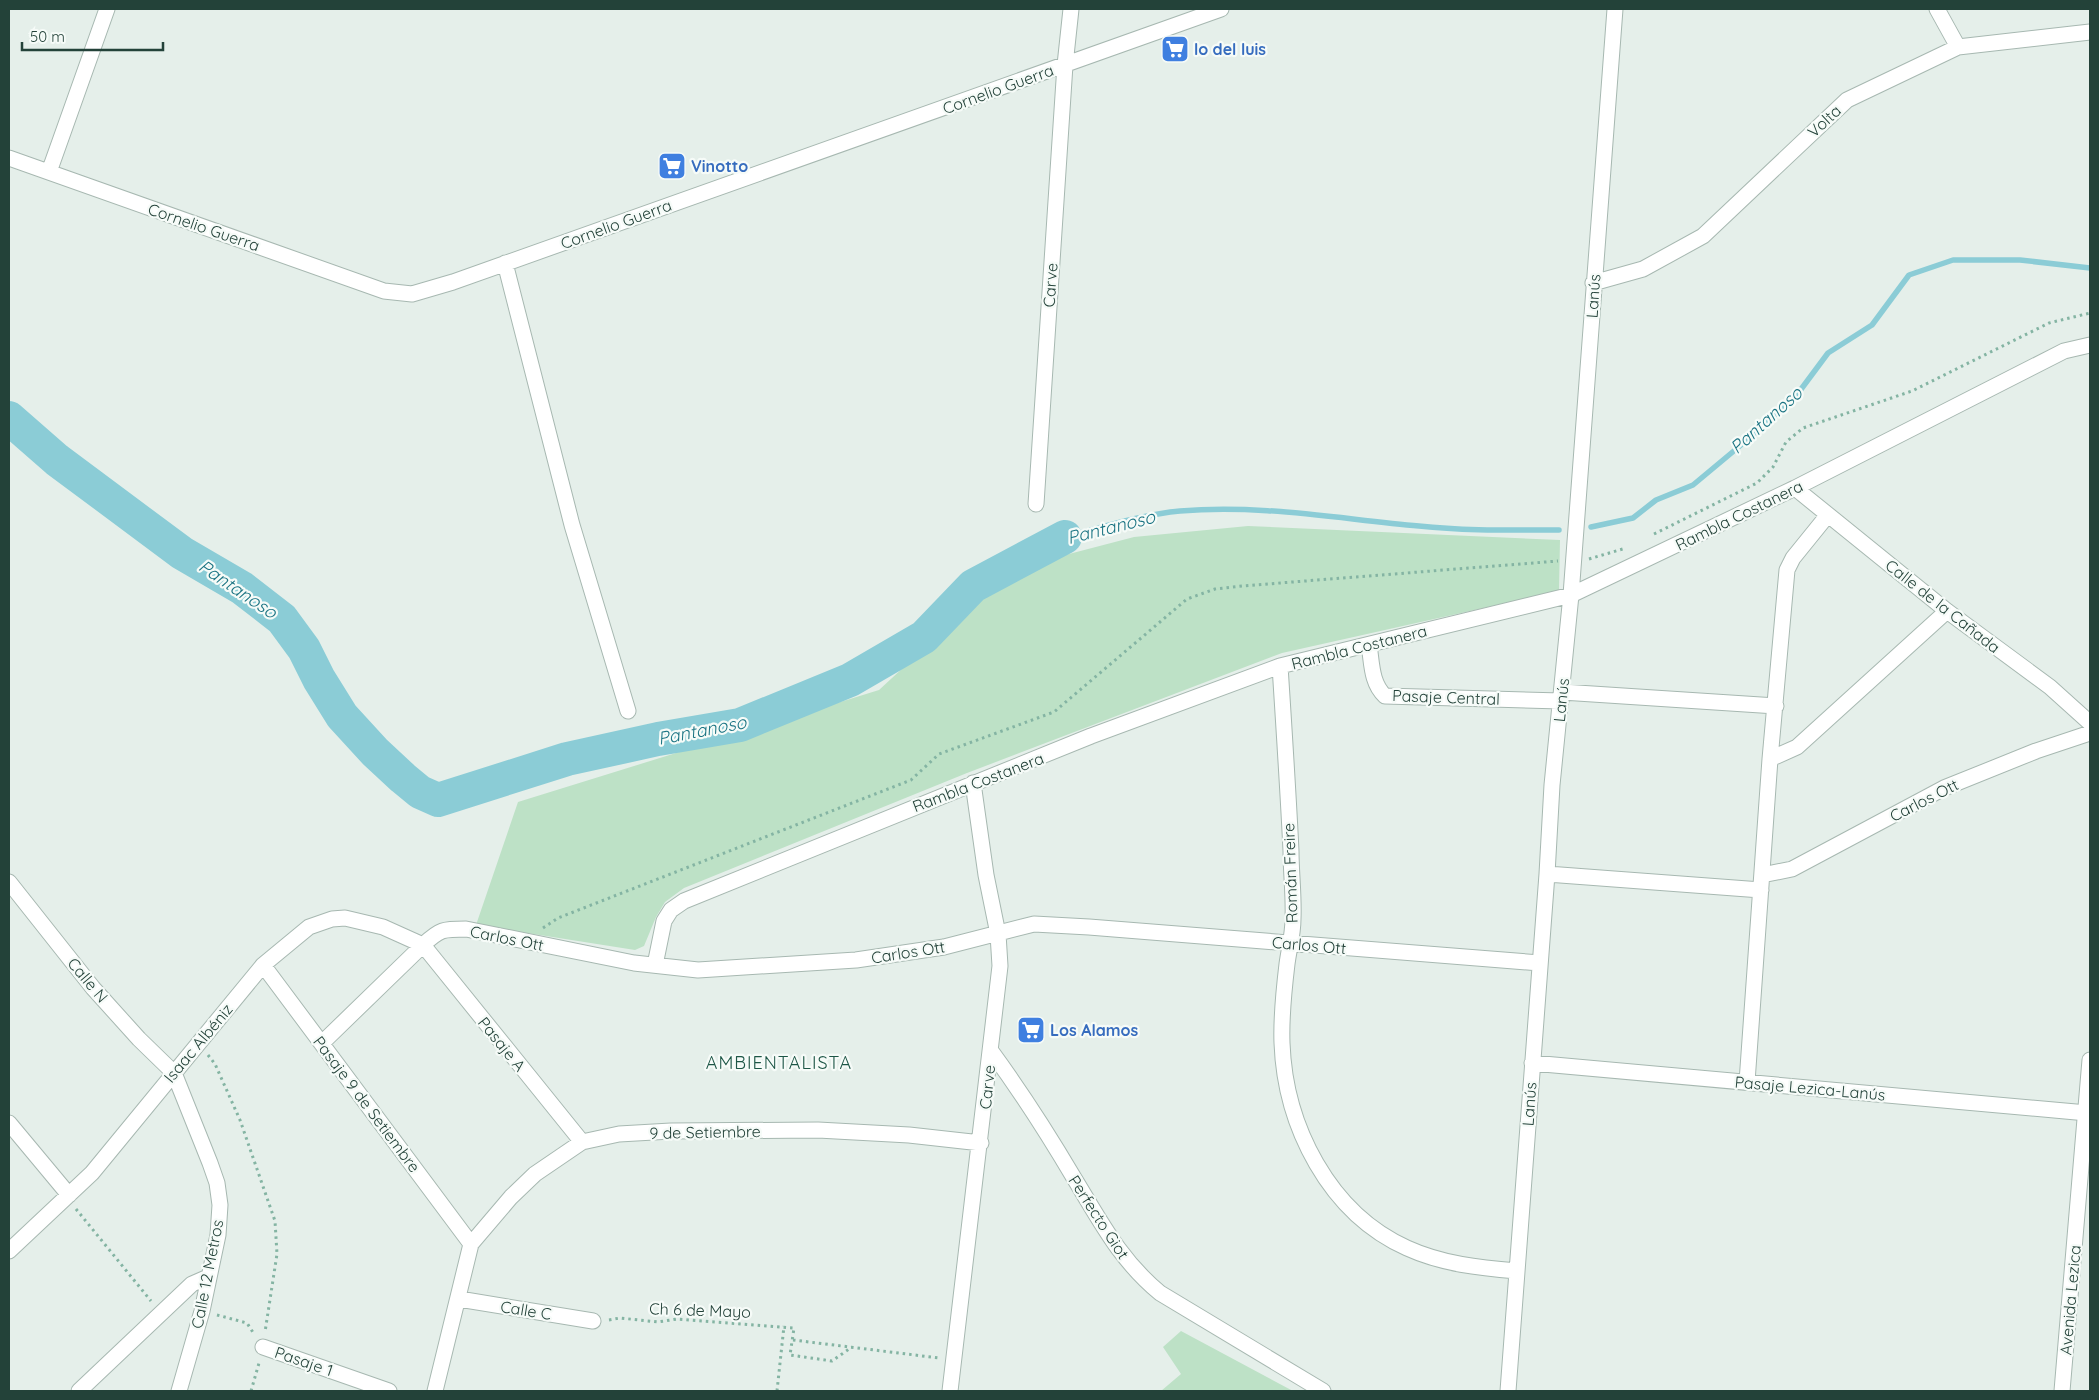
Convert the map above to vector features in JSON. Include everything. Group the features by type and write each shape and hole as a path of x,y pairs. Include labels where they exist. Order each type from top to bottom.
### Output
{"street":[{"path":"49,172 107,9"},
{"name":"Carve","path":"1036,504 1065,65 1071,9"},
{"name":"Cornelio Guerra","path":"9,158 384,291 412,294 505,263 1221,9"},
{"name":"Lanús","path":"1508,1391 1552,785 1574,560 1593,284 1615,9"},
{"path":"1937,9 1958,47"},
{"name":"Volta","path":"1593,284 1643,269 1703,236 1847,100 1958,47 2090,32"},
{"path":"505,263 572,525 628,711"},
{"name":"Rambla Costanera","path":"655,965 664,921 671,910 684,901 1135,719 1280,666 1571,594 1795,488 2064,351 2090,345"},
{"name":"Calle de la Cañada","path":"1795,488 1827,516 1947,611 2050,687 2090,723"},
{"path":"1747,1082 1770,760 1787,570 1793,558 1827,516"},
{"path":"1770,760 1797,747 1947,611"},
{"name":"Pasaje Central","path":"1369,645 1374,680 1378,690 1384,696 1562,697"},
{"name":"Román Freire","path":"1280,666 1293,919 1287,964 1282,1042 1288,1089 1304,1141 1324,1176 1346,1204 1379,1233 1407,1248 1441,1260 1467,1266 1517,1271"},
{"path":"1562,697 1776,706"},
{"name":"Carlos Ott","path":"1547,874 1762,882 1792,869 1944,788 2036,751 2090,733"},
{"name":"Carve","path":"950,1391 1000,966 998,934 986,875 973,783"},
{"name":"Calle N","path":"9,882 93,988 139,1039 174,1073"},
{"name":"Isaac Albéniz","path":"9,1250 92,1173 263,965 309,927 332,919 345,918 383,927 423,945"},
{"name":"Carlos Ott","path":"322,1044 436,932 446,930 466,929 634,963 698,970 856,960 944,947 1034,924 1540,963"},
{"name":"Pasaje A","path":"423,945 582,1142"},
{"name":"Pasaje 9 de Setiembre","path":"263,965 471,1244"},
{"name":"Perfecto Giot","path":"991,1051 1021,1091 1119,1251 1140,1276 1160,1293 1323,1391"},
{"name":"Avenida Lezica","path":"2062,1391 2090,1060"},
{"name":"Pasaje Lezica-Lanús","path":"1532,1064 2087,1113"},
{"name":"Calle 12 Metros","path":"174,1073 217,1183 220,1205 218,1235 202,1311 179,1391"},
{"path":"9,1123 69,1195"},
{"name":"9 de Setiembre","path":"471,1244 511,1197 535,1174 582,1142 619,1134 671,1131 818,1130 909,1135 980,1144"},
{"path":"434,1391 459,1298 471,1244"},
{"path":"79,1391 192,1284 208,1277"},
{"name":"Calle C","path":"459,1298 593,1321"},
{"name":"Pasaje 1","path":"263,1347 388,1391"}],"path":[{"path":"1652,536 1757,483 1773,467 1786,442 1803,428 1912,391 2049,323 2090,313"},
{"path":"523,941 558,918 911,780 940,754 1054,712 1187,599 1214,589 1574,560 1591,558 1634,544"},
{"path":"199,1042 214,1064 240,1120 275,1220 277,1254 263,1347 251,1391"},
{"path":"69,1195 73,1205 160,1313"},
{"name":"Pasaje 1","path":"202,1311 247,1323 263,1347"},
{"name":"Ch 6 de Mayo","path":"593,1321 620,1318 658,1322 677,1319 784,1326"},
{"path":"777,1391 784,1326 794,1328 790,1355 832,1361 852,1347"},
{"path":"793,1340 954,1360"}],"green space":[{"path":"1248,526 1560,540 1559,591 1282,653 967,773 684,888 665,902 656,917 644,946 635,950 476,925 518,802 879,690 983,594 1046,560 1134,537"},
{"path":"1181,1331 1293,1391 1161,1391 1181,1374 1163,1347"}],"waterway":[{"name":"Pantanoso","path":"1591,527 1633,518 1656,500 1693,485 1759,430 1799,392 1828,353 1872,325 1909,275 1953,260 2020,260 2090,268"},
{"name":"Pantanoso","path":"9,418 57,460 182,553 242,588 282,619 304,649 319,679 342,716 375,752 403,778 420,792 438,800 567,759 658,739 740,725 850,680 924,637 973,586 1065,537"},
{"name":"Pantanoso","path":"1065,537 1152,515 1210,509 1300,513 1454,529 1559,530"}],"place":[{"name":"lo del luis","path":"1175,49"},
{"name":"Vinotto","path":"672,166"},
{"name":"Los Alamos","path":"1031,1030"}],"district":[{"name":"AMBIENTALISTA","path":"779,1062"}]}
